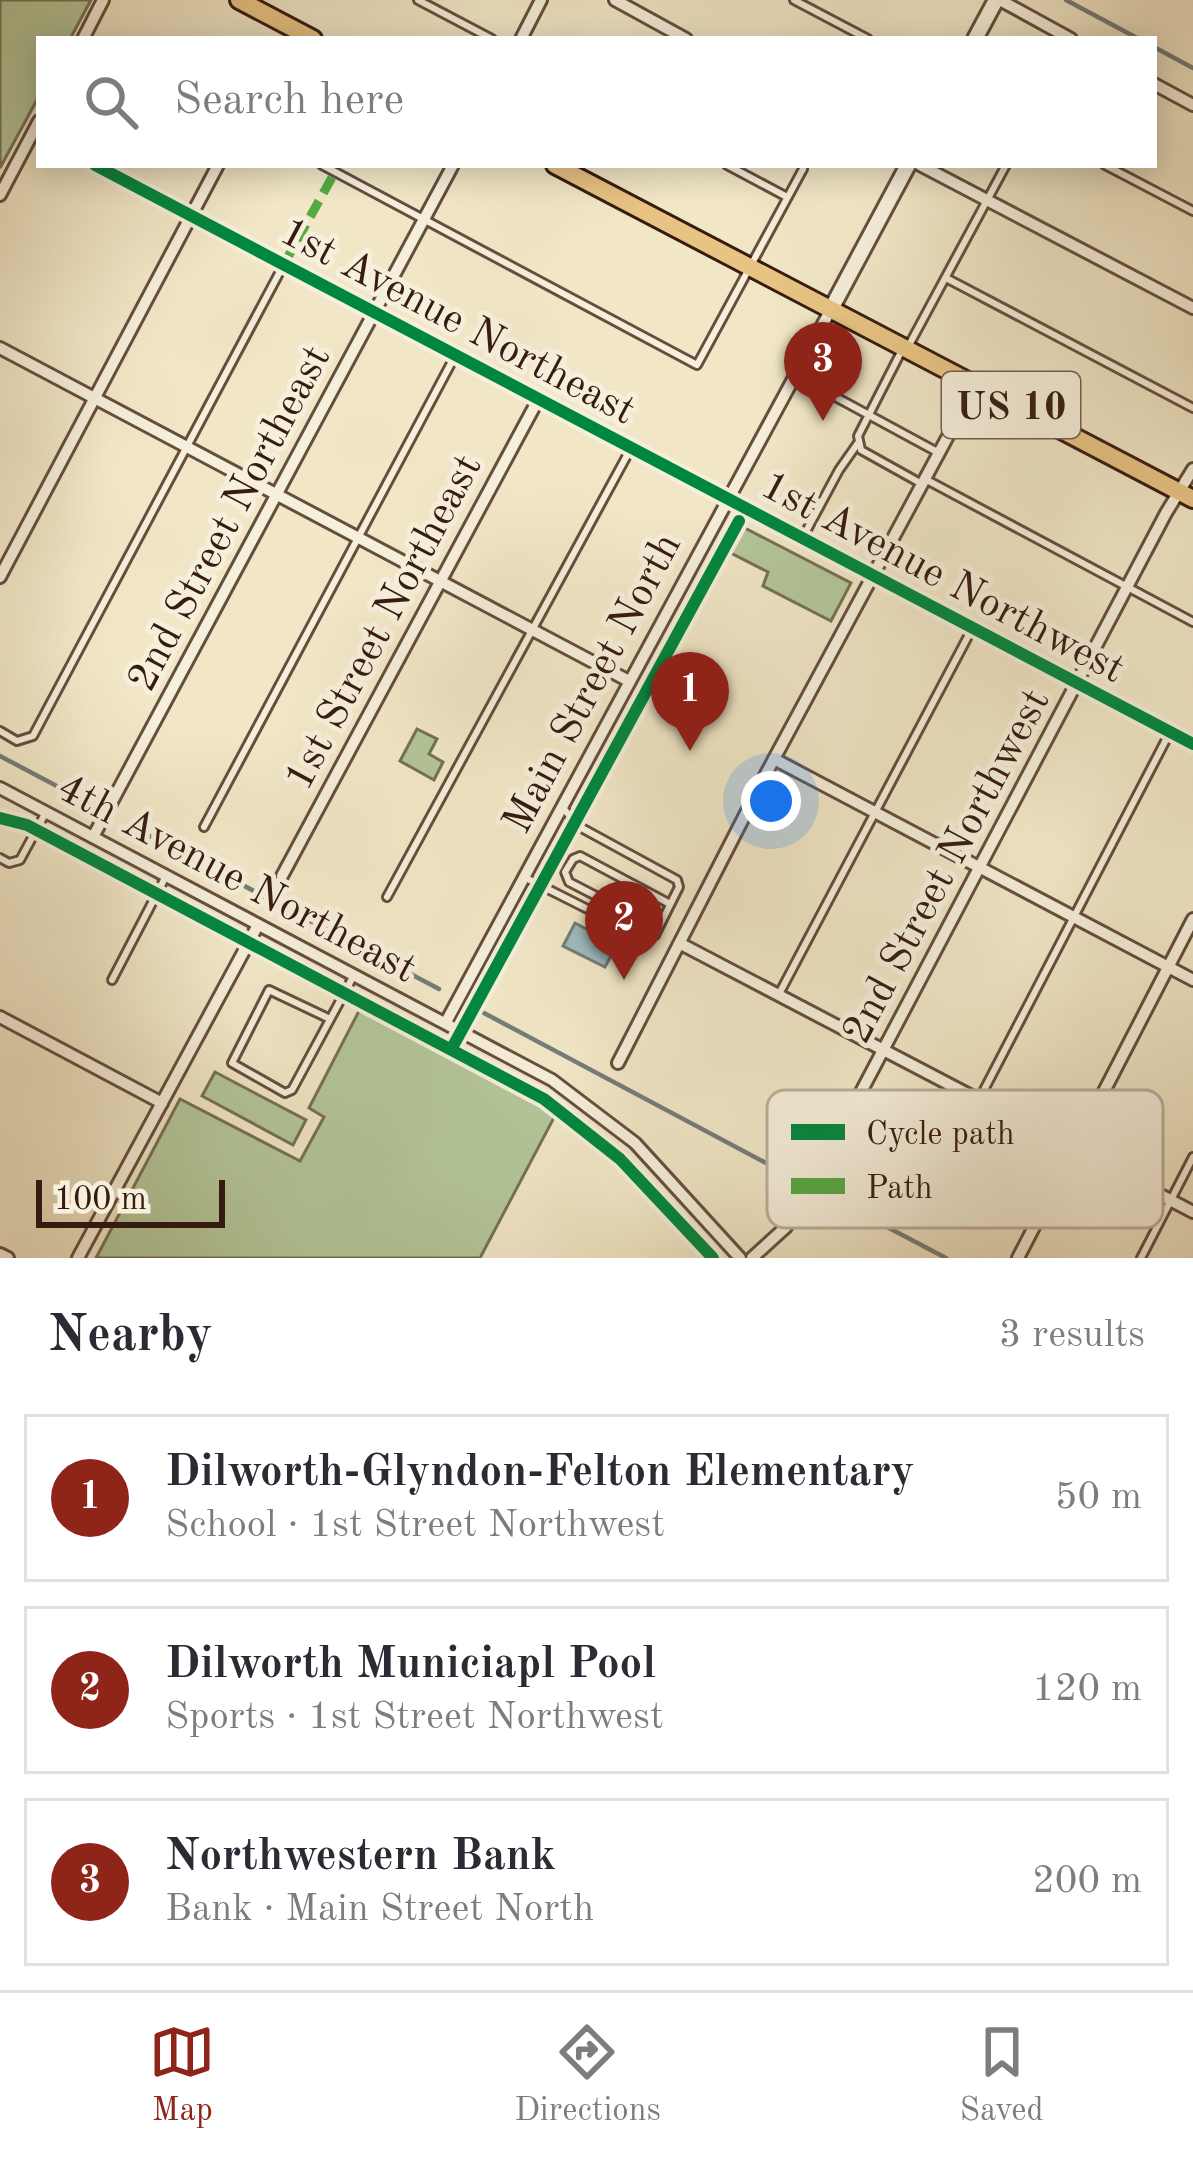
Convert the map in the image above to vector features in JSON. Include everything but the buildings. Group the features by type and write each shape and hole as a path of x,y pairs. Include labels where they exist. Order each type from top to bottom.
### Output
{"main road":[{"path":"239,0 288,33"},
{"name":"US 10","path":"561,168 1187,495"}],"street":[{"path":"84,36 103,0"},
{"path":"522,36 541,0"},
{"path":"615,0 681,36"},
{"path":"977,36 998,0 1065,36"},
{"path":"1157,86 1193,105"},
{"path":"0,194 36,132"},
{"name":"1st Avenue Northeast","path":"101,168 727,497"},
{"path":"0,577 216,168"},
{"name":"2nd Street Northeast","path":"93,837 451,168"},
{"path":"830,310 906,168"},
{"path":"926,168 1193,308"},
{"name":"Main Street North","path":"446,1022 830,310"},
{"path":"0,348 627,680"},
{"path":"618,1064 774,759 975,386"},
{"name":"1st Street Northeast","path":"282,876 538,398"},
{"name":"2nd Street Northwest","path":"863,1090 1128,587 1187,495 1193,469"},
{"name":"1st Avenue Northwest","path":"727,497 1193,744"},
{"path":"774,759 1193,980"},
{"name":"4th Avenue Northeast","path":"0,788 552,1080 635,1143 740,1258"},
{"path":"1105,1090 1193,919"},
{"path":"78,1258 258,925"},
{"path":"681,944 964,1090"},
{"path":"0,1017 162,1103"},
{"path":"1163,1196 1193,1212"},
{"name":"2nd Street Northwest","path":"752,1258 785,1228"},
{"path":"1018,1258 1034,1228"},
{"path":"0,1253 8,1258"}],"lane":[{"path":"418,0 486,36"},
{"path":"794,0 862,36"},
{"path":"328,168 697,365 803,169"},
{"path":"733,168 787,197"},
{"path":"803,537 1004,168"},
{"path":"1112,168 1193,212"},
{"path":"0,731 17,741 33,736 284,264"},
{"path":"946,278 1193,408"},
{"path":"204,827 456,354"},
{"path":"795,375 939,453"},
{"path":"858,443 861,450 1193,622"},
{"path":"387,897 632,447"},
{"path":"779,994 973,627"},
{"path":"984,1090 1170,732"},
{"path":"523,876 645,938 656,934 679,887 677,880 584,830 560,806"},
{"path":"0,858 20,860 46,812"},
{"path":"658,928 569,882 565,872 580,856 670,904"},
{"path":"112,980 166,876"},
{"path":"329,1019 269,990 232,1064 289,1092 354,975"},
{"path":"1163,1215 1193,1157"},
{"path":"1141,1258 1157,1228"}],"green space":[{"path":"0,0 91,0 72,36 36,36 36,102 0,168"},
{"path":"739,525 851,583 831,621 763,586 768,572 725,550"},
{"path":"417,729 437,739 429,754 443,762 434,780 400,761"},
{"path":"360,1009 557,1112 480,1258 96,1258 180,1099 300,1161 324,1117 309,1108"},
{"path":"215,1072 306,1120 293,1145 202,1096"}],"water":[{"path":"575,923 617,945 605,967 563,946"}],"waterway":[{"path":"1066,0 1133,36"},
{"path":"1157,49 1193,68"},
{"path":"0,756 85,801"},
{"path":"131,826 439,989"},
{"path":"484,1013 767,1164"},
{"path":"889,1228 946,1258"}],"marked path":[{"path":"284,264 335,172"}],"cycle path":[{"path":"101,168 1193,744"},
{"path":"452,1048 739,521"},
{"path":"0,818 27,825 544,1099 620,1159 713,1258"}],"place":[{"name":"Northwestern Bank","path":"823,421"},
{"name":"Dilworth-Glyndon-Felton Elementary","path":"690,751"},
{"name":"Dilworth Municiapl Pool","path":"624,980"}]}
